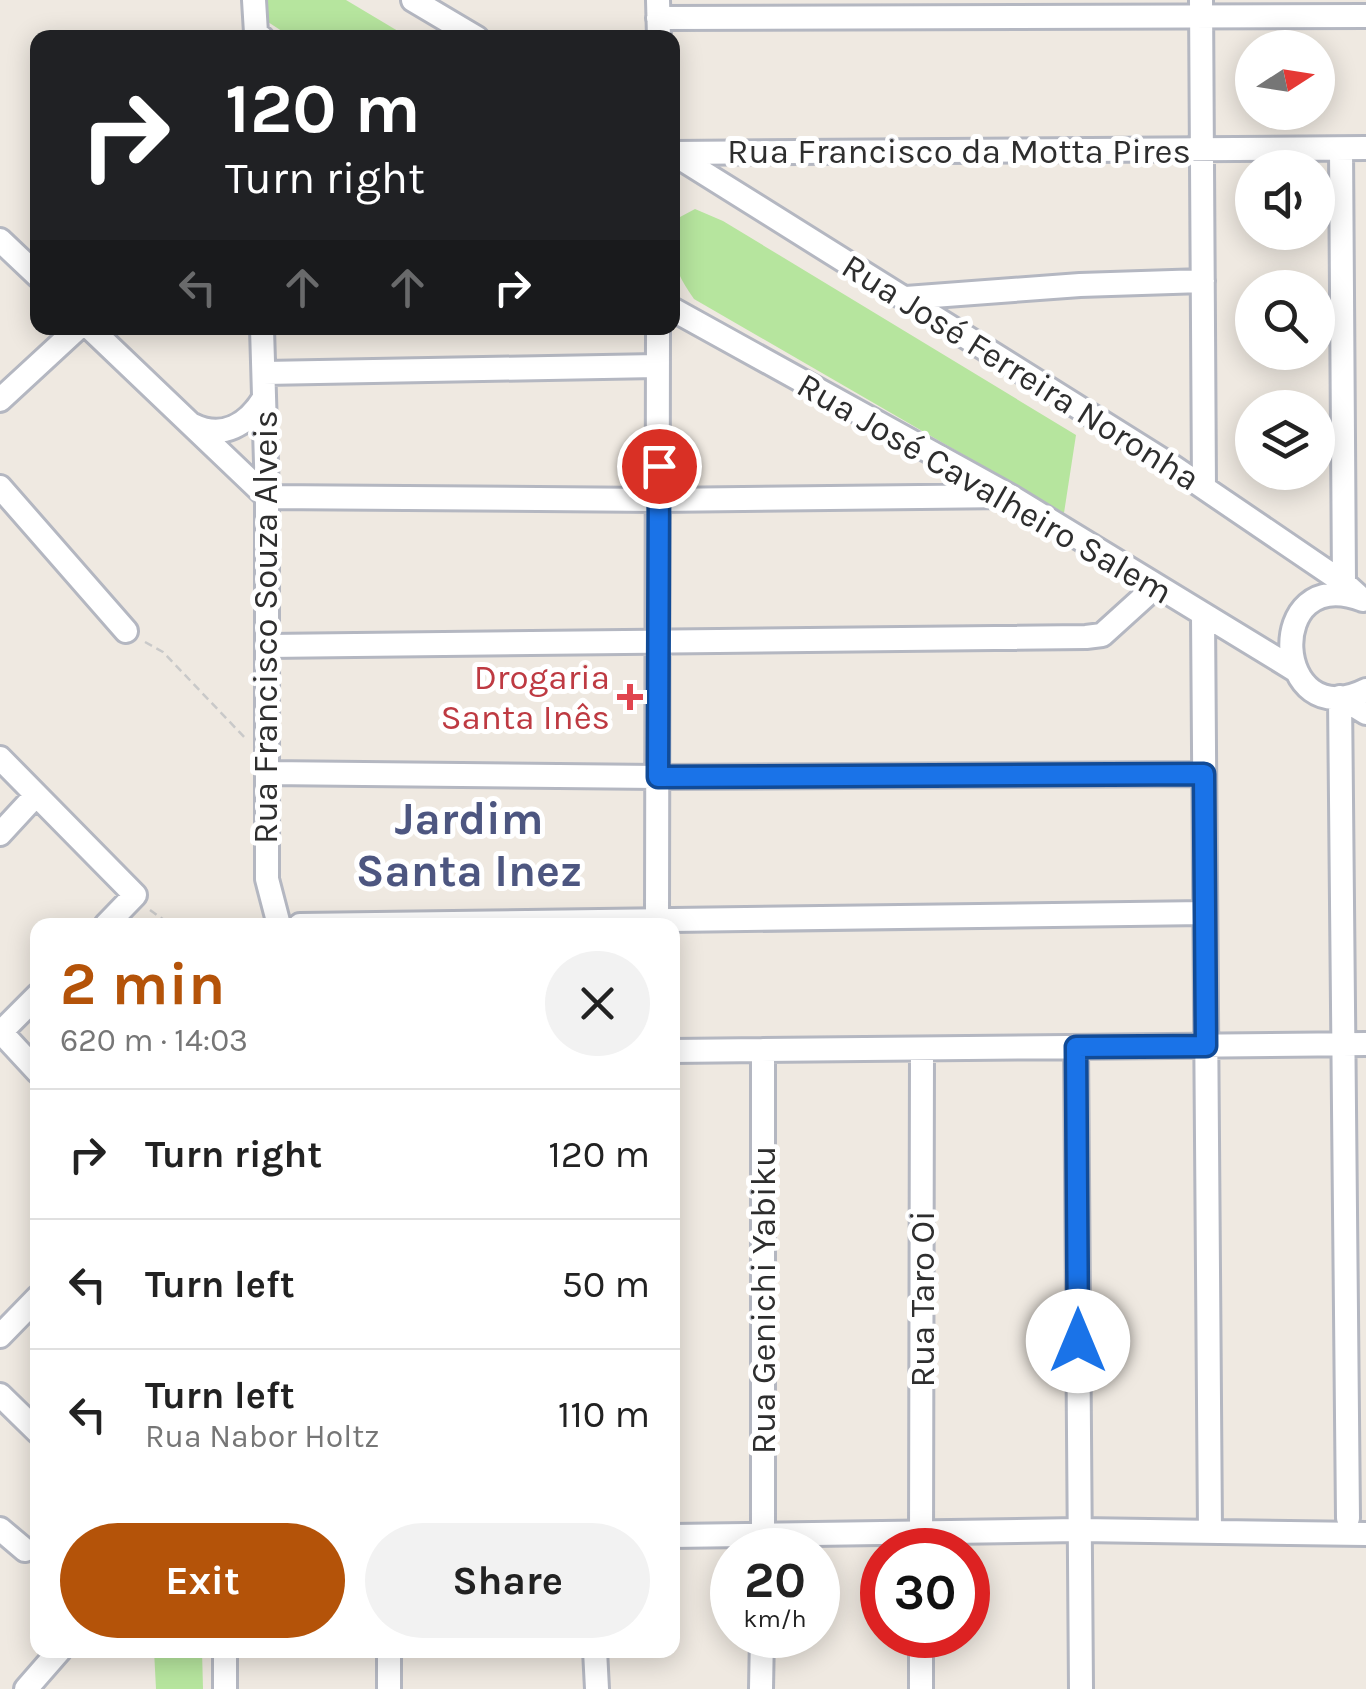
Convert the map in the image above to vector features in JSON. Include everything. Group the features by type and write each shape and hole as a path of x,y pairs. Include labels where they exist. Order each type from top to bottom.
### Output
{"street":[{"path":"254,0 258,30"},
{"path":"413,0 463,30"},
{"path":"1201,8 1204,486"},
{"path":"658,19 1201,8 1366,16"},
{"path":"1341,148 1344,584"},
{"name":"Rua Francisco da Motta Pires","path":"680,153 1366,148"},
{"name":"Rua José Ferreira Noronha","path":"680,158 1204,486 1364,600"},
{"path":"0,240 30,268"},
{"path":"906,298 1080,284 1203,280"},
{"name":"Rua José Cavalheiro Salem","path":"680,313 1010,496 1295,670 1308,686 1340,697"},
{"path":"0,400 70,335"},
{"path":"97,335 267,497 659,500 1010,496"},
{"name":"Rua Francisco Souza Alveis","path":"262,335 267,497 267,878 276,918"},
{"path":"657,918 658,335"},
{"path":"264,373 657,366"},
{"path":"190,424 204,430 225,430 244,424 264,398"},
{"path":"0,486 126,631"},
{"path":"267,646 1086,637 1102,635 1155,586"},
{"path":"1295,670 1289,640 1295,621 1307,606 1334,594 1364,600"},
{"path":"1203,616 1210,1532"},
{"path":"1340,697 1366,690"},
{"path":"1340,697 1366,714"},
{"path":"1340,697 1355,1045 1348,1518"},
{"path":"0,758 135,895 113,918"},
{"path":"266,765 658,777 1204,774"},
{"path":"0,834 36,795"},
{"path":"680,922 1205,912"},
{"path":"30,1006 4,1043 30,1065"},
{"path":"680,1051 1355,1045"},
{"path":"1076,1047 1080,1689"},
{"name":"Rua Taro Oi","path":"921,1528 922,1048"},
{"name":"Rua Genichi Yabiku","path":"763,1528 764,1050"},
{"path":"0,1336 30,1305"},
{"path":"0,1395 30,1424"},
{"path":"0,1529 25,1550"},
{"path":"990,1536 1080,1530 1366,1534"},
{"path":"680,1537 710,1539"},
{"path":"26,1689 53,1658"},
{"path":"225,1658 225,1689"},
{"path":"389,1689 390,1658"},
{"path":"595,1658 597,1689"},
{"path":"762,1658 762,1689"},
{"path":"921,1658 921,1689"}],"path":[{"path":"126,631 164,652 266,765"},
{"path":"135,895 158,918"}],"green space":[{"path":"267,0 346,0 396,30 280,30 268,22"},
{"path":"695,209 723,221 1076,435 1064,513 694,299 680,276 680,217"},
{"path":"154,1658 202,1658 203,1689 156,1689"}],"place":[{"name":"Drogaria Santa Inês","path":"630,697"}],"district":[{"name":"Jardim Santa Inez","path":"469,844"}],"route":[{"path":"659,466 658,777 1204,774 1206,1046 1076,1047 1078,1341"}]}
